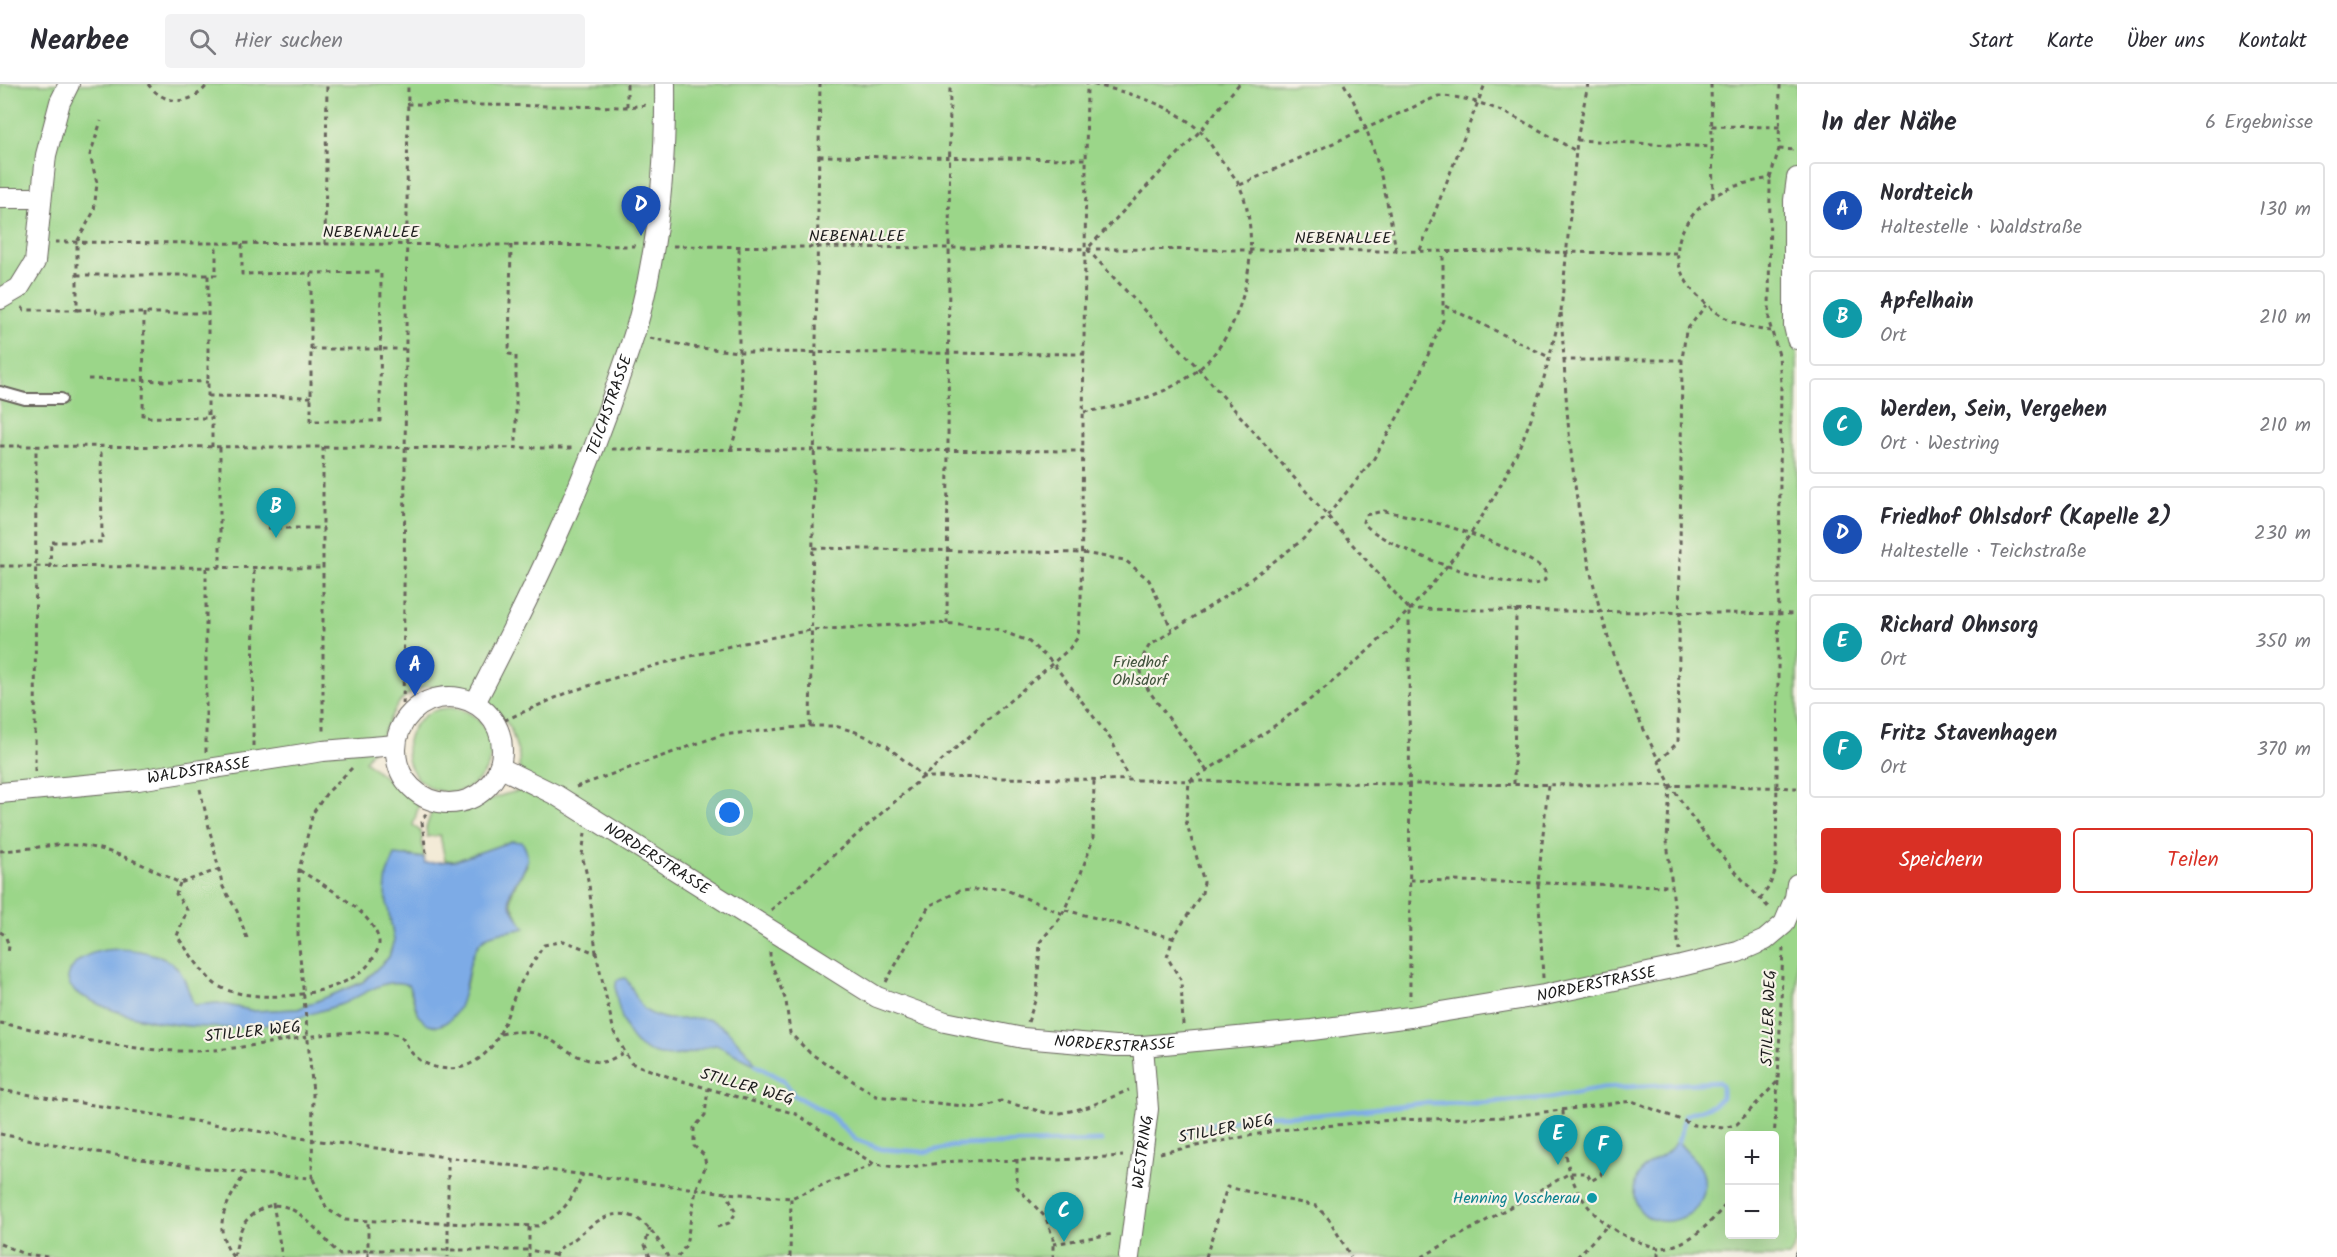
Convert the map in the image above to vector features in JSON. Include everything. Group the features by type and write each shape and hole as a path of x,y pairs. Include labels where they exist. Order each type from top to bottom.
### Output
{"street":[{"path":"5,297 27,279 33,268 38,243 40,198 49,144 60,102 69,84"},
{"name":"TEICHSTRASSE","path":"475,703 528,603 595,448 634,334 653,246 660,188 665,93"},
{"path":"1797,178 1794,200 1794,326 1797,339"},
{"path":"0,198 40,198"},
{"path":"450,696 475,703 496,724 502,745 499,768 492,782 480,794 465,801 449,803 432,801 409,785 396,759 396,745 403,722 413,710 438,698 450,696"},
{"name":"WALDSTRASSE","path":"0,793 202,772 323,751 369,745 396,745"},
{"name":"NORDERSTRASSE","path":"499,768 556,795 877,997 945,1022 1023,1038 1143,1046 1312,1030 1410,1017 1544,995 1738,952 1765,940 1791,922"},
{"path":"1791,922 1797,884"},
{"name":"WESTRING","path":"1129,1257 1148,1109 1143,1046"}],"lane":[{"path":"0,392 25,399 61,399"}],"path":[{"path":"148,84 157,94 168,100 180,101 200,94 208,84"},
{"path":"325,244 327,84"},
{"path":"403,722 408,84"},
{"path":"627,84 627,107"},
{"path":"810,726 820,84"},
{"path":"947,624 950,84"},
{"path":"1087,84 1084,451 1078,637 763,925 770,960 786,1001 790,1033 810,1053 876,1096 980,1108 1001,1101 1047,1113 1061,1113 1147,1085"},
{"path":"1084,412 1124,407 1164,391 1199,369 1228,334 1244,295 1250,250 1249,222 1239,185 1200,131 1159,102 1092,84"},
{"path":"1087,249 1200,131 1239,84"},
{"path":"1344,84 1367,128 1385,188 1397,251"},
{"path":"1420,250 1485,84"},
{"path":"1189,781 1284,720 1338,678 1388,633 1447,566 1472,533 1495,494 1536,405 1561,312 1577,140 1588,84"},
{"path":"1712,84 1713,196"},
{"path":"1760,899 1769,887 1776,869 1775,788 1781,383 1779,355 1771,331 1770,178 1779,149 1780,84"},
{"path":"407,104 627,107 665,93"},
{"path":"1239,185 1438,96 1454,96 1478,104 1527,124 1576,151"},
{"path":"77,310 77,242 94,211 97,183 90,155 101,121"},
{"path":"1712,126 1780,127"},
{"path":"1577,140 1712,147"},
{"path":"1779,149 1797,150"},
{"path":"819,156 1086,159"},
{"path":"1770,178 1735,186 1713,196 1680,235 1676,253 1685,282 1706,305 1741,327 1771,331"},
{"name":"NEBENALLEE","path":"38,243 1676,253"},
{"path":"77,275 216,275 216,244"},
{"path":"242,244 242,274 311,273 381,272 380,421 311,421 311,273"},
{"path":"511,245 509,354 516,355 516,448"},
{"path":"731,449 743,408 739,352 739,247"},
{"path":"1087,249 1199,369 1409,609 1410,1017"},
{"path":"1206,771 1149,691 1141,676 1140,660 1149,646 1244,584 1301,541 1327,516 1373,460 1393,428 1443,320 1445,306 1443,252"},
{"path":"208,275 208,417"},
{"path":"5,297 24,310 95,309 97,313 208,313"},
{"path":"1659,761 1678,742 1682,360 1686,331 1706,305"},
{"path":"1445,306 1549,357"},
{"path":"1561,312 1573,480 1584,544 1600,613 1630,701 1670,784 1717,849 1760,899 1791,922"},
{"path":"144,313 143,417 212,417 212,447"},
{"path":"634,334 692,347 739,352 816,350 1085,354"},
{"path":"311,349 405,349"},
{"path":"1564,360 1682,360"},
{"path":"88,379 208,382"},
{"path":"208,396 311,397"},
{"path":"0,446 1084,451"},
{"path":"35,791 36,446"},
{"path":"50,568 51,542 102,542 101,446"},
{"path":"220,447 220,567"},
{"path":"323,447 323,751"},
{"path":"1384,512 1420,518 1472,533 1537,564 1545,571 1545,580 1536,584 1521,583 1447,566 1379,536 1366,526 1363,518 1369,513 1384,512"},
{"path":"268,528 324,528"},
{"path":"813,548 1082,553 1125,560 1149,580 1172,630"},
{"path":"0,567 324,568"},
{"path":"253,763 254,567"},
{"path":"206,568 203,811 224,887 237,911 248,941"},
{"path":"1409,609 1797,614"},
{"path":"1514,784 1516,610"},
{"path":"496,724 569,693 652,666 738,644 811,630 947,624 996,629 1028,641 1052,662 1112,741 1128,778"},
{"path":"556,795 721,735 810,726 835,726 856,732 887,746 924,777 1128,778 1410,784 1670,784 1797,788"},
{"path":"369,745 356,764 337,782 313,813 299,870 298,935 313,1093 312,1178 327,1209 345,1220 538,1226 556,1217 570,1203 583,1174"},
{"path":"1023,1038 1037,995 1040,942 1063,912 1093,839 1094,779"},
{"path":"1184,1042 1180,980 1167,957 1173,938 1202,893 1204,882 1186,821 1189,781"},
{"path":"1670,784 1667,841 1670,886 1681,966"},
{"path":"1544,995 1538,883 1548,785"},
{"path":"426,853 426,838 422,822 432,801"},
{"path":"501,1034 519,1030 548,1037 576,1056 604,1062 623,1053 614,1032 596,952 589,884 582,855 589,817"},
{"path":"0,851 58,845 96,847 117,852 180,883 220,869"},
{"path":"180,883 176,894 187,910 177,936 216,985 246,995 324,991 355,978 371,962 379,944 372,925 366,917 299,870"},
{"path":"1410,880 1670,886"},
{"path":"877,997 929,906 959,891 1002,888 1063,912 1173,938"},
{"name":"STILLER WEG","path":"623,1053 631,1063 796,1114 874,1164 903,1168 955,1161 1143,1156 1279,1130 1392,1120 1505,1117 1632,1101 1694,1125 1710,1128 1737,1124 1778,1081 1791,922"},
{"path":"0,932 5,935 9,946 8,954"},
{"name":"STILLER WEG","path":"0,1023 150,1049 188,1051 356,1032 384,1032 402,1037 422,1064 447,1070 471,1065 489,1052 501,1034 519,988 544,945 552,941 564,941 596,952"},
{"path":"1775,1131 1778,1081"},
{"path":"678,1257 686,1245 696,1190 706,1165 704,1155 694,1146 694,1128 705,1115 708,1088"},
{"path":"0,1090 313,1140 727,1193 791,1198 874,1164"},
{"path":"1563,1111 1570,1173 1579,1194 1607,1226 1623,1237 1658,1248 1687,1240 1708,1224 1725,1205"},
{"path":"0,1134 71,1148 245,1173 312,1178"},
{"path":"448,1157 448,1257"},
{"path":"1017,1159 1017,1187 1046,1218 1053,1244 1053,1257"},
{"path":"1422,1257 1570,1173 1587,1173 1591,1181 1601,1175 1602,1166"},
{"path":"234,1257 223,1242 222,1217 223,1210 245,1173"},
{"path":"1206,1257 1227,1187 1316,1206 1329,1219 1351,1257"},
{"path":"717,1227 729,1223 736,1213 727,1193"},
{"path":"790,1257 791,1198"},
{"path":"234,1257 243,1222 250,1214 273,1203 283,1204 300,1214 340,1256 368,1251 448,1250 529,1250 555,1256 560,1246 574,1240 593,1223 619,1212 642,1219 651,1227 668,1257"},
{"path":"273,1203 282,1257"},
{"path":"368,1221 368,1257"},
{"path":"529,1226 529,1257"},
{"path":"1577,1257 1607,1226"},
{"path":"650,1257 645,1245 651,1227"},
{"path":"1053,1244 1132,1231"},
{"path":"0,1244 24,1254 48,1257"},
{"path":"1658,1248 1658,1257"}],"green space":[{"name":"Friedhof Ohlsdorf","path":"0,84 1797,84 1797,1242 1789,1257 0,1257","holes":["426,686 466,689 498,712 510,727 519,755 520,791 458,811 432,810 426,828 427,837 440,835 445,860 455,861 512,841 527,865 511,896 511,902 524,928 492,934 477,946 471,958 462,996 443,1025 418,1016 409,985 401,983 384,984 345,1002 323,1009 242,1025 214,1026 186,1026 132,1016 77,993 139,951 163,957 194,1005 218,1003 254,1011 298,1009 363,982 389,957 394,940 385,892 407,855 424,858 421,832 413,825 419,805 365,761 381,737 398,704 409,694"]},
{"path":"449,708 465,711 479,720 488,734 491,750 488,766 479,780 465,789 449,792 433,789 419,780 410,766 407,750 410,734 419,720 433,711"}],"water":[{"path":"512,841 522,842 526,852 525,868 510,895 512,909 525,928 492,934 478,945 468,970 463,998 458,1010 450,1020 438,1026 430,1025 420,1018 409,985 400,983 383,985 342,1004 275,1024 221,1028 164,1023 112,1010 76,992 69,983 68,977 71,970 86,956 97,952 125,949 152,954 174,965 184,978 194,1005 218,1003 254,1011 298,1009 363,982 389,957 394,940 385,892 387,874 395,855 424,858 425,863 455,861"},
{"path":"625,978 640,1005 648,1012 673,1019 694,1018 714,1022 726,1029 751,1056 756,1065 717,1045 690,1053 668,1056 649,1052 641,1047 628,1032 617,1000 617,980"},
{"path":"1678,1141 1703,1172 1703,1194 1697,1207 1686,1216 1660,1221 1648,1217 1639,1208 1635,1195 1636,1183 1645,1166 1665,1154"}],"waterway":[{"path":"756,1065 783,1080 794,1095 830,1115 855,1139 881,1149 927,1152 958,1145 1101,1141"},
{"path":"1183,1134 1190,1128 1259,1116 1317,1115 1423,1103 1478,1103 1549,1098 1602,1088 1719,1082 1722,1085 1722,1097 1714,1105 1686,1115 1678,1141"}],"tram line":[{"path":"1794,1257 1797,1251"}],"place":[{"name":"Friedhof Ohlsdorf (Kapelle 2)","path":"641,236"},
{"name":"Apfelhain","path":"276,538"},
{"name":"Nordteich","path":"415,696"},
{"name":"Richard Ohnsorg","path":"1558,1165"},
{"name":"Fritz Stavenhagen","path":"1603,1176"},
{"name":"Henning Voscherau","path":"1592,1198"},
{"name":"Werden, Sein, Vergehen","path":"1064,1242"}]}
